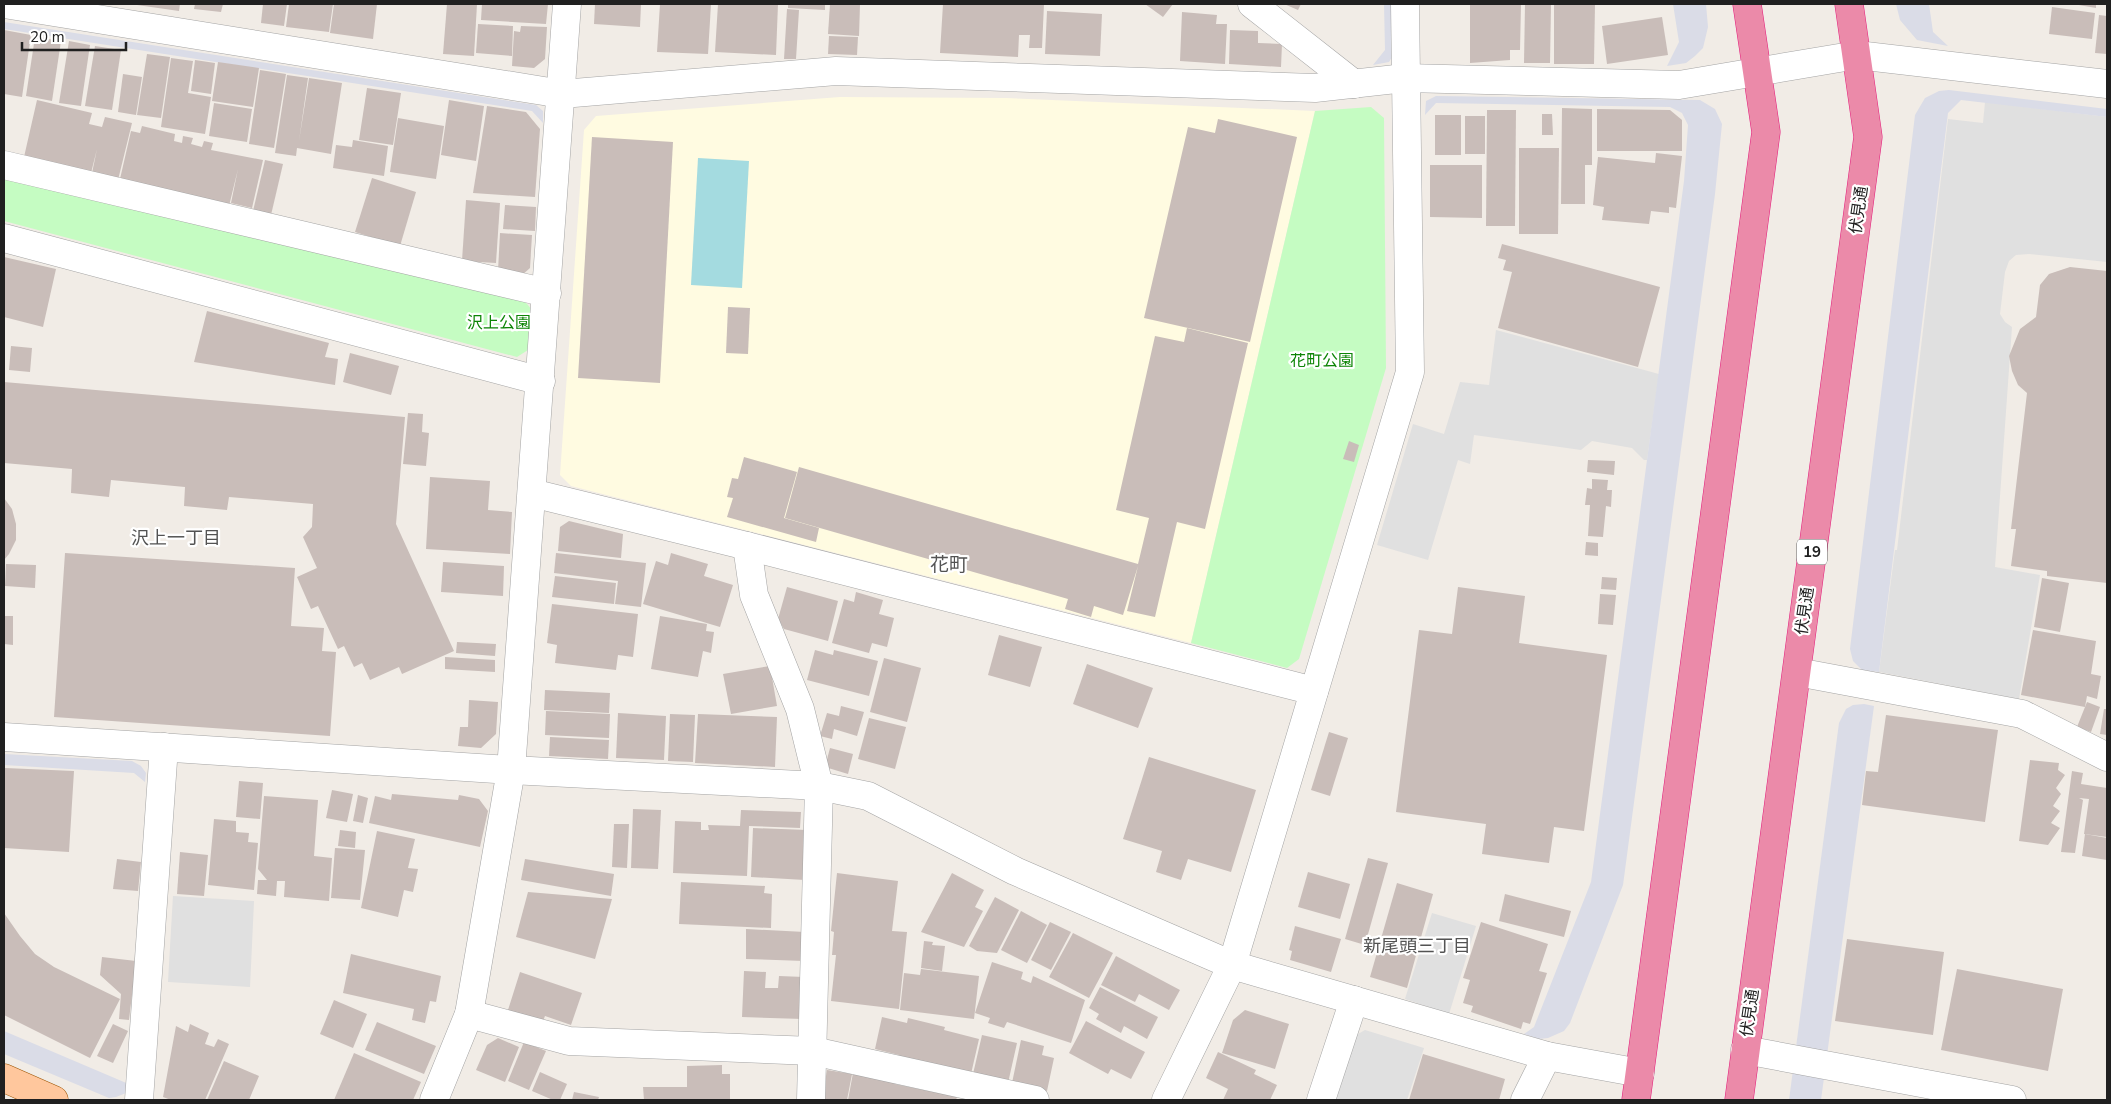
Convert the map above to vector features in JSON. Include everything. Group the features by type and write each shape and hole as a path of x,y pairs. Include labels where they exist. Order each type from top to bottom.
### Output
{"highway":[{"path":"1636,1100 1766,132 1747,4"},
{"name":"伏見通","path":"1738,1100 1868,136 1849,4"}],"main road":[{"path":"4,1078 54,1100"}],"street":[{"path":"4,4 562,94 836,71 1314,88 1405,78 1679,85 1857,55 2107,84"},
{"path":"434,1100 469,1014 511,770 562,94 567,4"},
{"path":"1252,4 1354,84"},
{"path":"1166,1100 1232,965 1410,372 1405,4"},
{"path":"4,165 547,293"},
{"path":"4,238 541,381"},
{"path":"532,493 1314,691"},
{"path":"747,546 754,595 800,709 819,786 811,1100"},
{"path":"1797,672 2022,714 2107,757"},
{"path":"4,737 511,770 819,786 868,796 1015,870 1232,965 1547,1056 1640,1073"},
{"path":"139,1100 164,747"},
{"path":"1321,1100 1354,1000"},
{"path":"469,1014 570,1041 813,1051 1035,1100"},
{"path":"1745,1050 2012,1100"},
{"path":"1525,1100 1547,1056"}],"shaded area":[{"path":"1384,4 1393,4 1394,54 1389,62 1373,65 1385,50"},
{"path":"1673,4 1706,4 1708,27 1703,48 1695,56 1686,63 1667,66 1679,42"},
{"path":"1896,4 1929,4 1933,32 1948,46 1917,40 1900,20"},
{"path":"4,22 536,105 543,111 543,123 532,111 4,29"},
{"path":"1949,90 2107,109 2107,117 1961,100 1948,113 1879,672 1862,670 1853,661 1850,649 1915,115 1925,98 1939,91"},
{"path":"1436,96 1700,100 1715,109 1722,124 1715,194 1623,885 1570,1023 1564,1031 1548,1038 1539,1039 1524,1034 1534,1027 1591,882 1684,181 1688,125 1682,113 1670,107 1436,103 1425,115 1426,101"},
{"path":"840,97 1006,98 1315,111 1191,643 571,486 560,475 584,130 596,116"},
{"path":"1985,102 2107,117 2107,262 2029,254 2016,255 2009,261 2005,272 2000,314 2005,322 2012,327 1995,567 2040,575 2019,699 1879,672 1895,550 1897,550 1948,119 1983,123"},
{"path":"1496,330 1659,374 1647,460 1644,460 1632,448 1592,441 1581,450 1474,435 1470,464 1458,460 1428,560 1377,545 1413,424 1444,434 1460,382 1489,385"},
{"path":"1864,704 1874,706 1821,1100 1789,1100 1839,723 1846,709 1853,705"},
{"path":"4,754 132,761 141,766 146,773 145,782 134,773 4,765"},
{"path":"173,896 254,901 250,987 168,982"},
{"path":"1432,913 1476,926 1449,1014 1405,999"},
{"path":"1365,1030 1424,1048 1407,1100 1332,1100 1351,1038"},
{"path":"4,1031 131,1085 126,1093 109,1098 4,1054"}],"green space":[{"name":"花町公園","path":"1371,107 1384,118 1386,368 1299,659 1287,668 1191,643 1315,111"},
{"name":"沢上公園","path":"4,176 523,299 532,310 528,350 517,357 4,221"}],"water":[{"path":"698,158 749,161 742,288 691,285"}],"building":[{"path":"130,4 180,4 179,11"},
{"path":"195,4 223,4 221,12 194,9"},
{"path":"263,4 287,4 284,26 261,23"},
{"path":"289,4 333,4 329,32 286,27"},
{"path":"334,4 377,4 373,39 330,33"},
{"path":"447,4 477,4 474,56 443,54"},
{"path":"482,4 548,4 546,24 481,20"},
{"path":"595,4 641,4 640,27 594,24"},
{"path":"660,4 711,4 708,54 657,52"},
{"path":"718,4 778,4 776,55 715,52"},
{"path":"788,4 825,4 825,10 788,8"},
{"path":"830,4 860,4 859,36 828,34"},
{"path":"943,4 1044,4 1042,48 1029,48 1030,35 1019,35 1018,57 940,53"},
{"path":"1145,4 1173,4 1163,17"},
{"path":"1284,4 1301,4 1298,10"},
{"path":"1470,4 1521,4 1520,50 1510,50 1510,60 1470,63"},
{"path":"1525,4 1551,4 1550,63 1524,63"},
{"path":"1554,4 1595,4 1594,64 1554,64"},
{"path":"2073,4 2096,4 2096,8"},
{"path":"2052,7 2095,13 2092,39 2049,34"},
{"path":"787,9 799,10 796,59 784,59"},
{"path":"1047,11 1102,14 1100,56 1045,54"},
{"path":"1182,12 1217,15 1216,24 1227,24 1225,64 1180,61"},
{"path":"2099,15 2107,16 2107,54 2095,53"},
{"path":"1662,17 1668,55 1607,64 1602,26"},
{"path":"478,24 513,26 512,56 476,53"},
{"path":"521,26 547,27 545,59 534,68 512,66 514,31 520,32"},
{"path":"4,30 31,35 22,97 4,94"},
{"path":"1230,30 1258,31 1258,43 1282,44 1281,67 1229,64"},
{"path":"829,36 858,37 857,55 828,54"},
{"path":"35,37 61,41 52,101 26,96"},
{"path":"69,41 90,45 81,106 59,103"},
{"path":"95,46 121,50 112,110 85,106"},
{"path":"147,54 170,57 161,118 137,115"},
{"path":"171,58 193,61 188,93 211,97 205,134 161,127"},
{"path":"195,60 215,63 211,94 191,91"},
{"path":"218,62 259,68 253,107 212,101"},
{"path":"260,70 286,74 274,148 249,144"},
{"path":"123,74 142,77 136,115 118,112"},
{"path":"287,75 308,78 299,141 309,78 342,83 331,154 297,148 296,156 275,153"},
{"path":"367,88 401,93 393,145 359,140"},
{"path":"37,100 92,113 89,124 102,127 105,117 132,123 118,180 92,173 97,149 91,173 24,157"},
{"path":"449,100 484,106 476,161 441,155"},
{"path":"214,103 252,109 247,142 209,136"},
{"path":"487,106 526,112 540,129 535,197 473,193"},
{"path":"1562,108 1592,109 1592,165 1585,165 1585,204 1561,204"},
{"path":"1597,109 1670,110 1682,120 1682,151 1597,151"},
{"path":"1487,110 1516,110 1515,226 1486,226"},
{"path":"1542,114 1552,114 1553,135 1542,135"},
{"path":"1435,115 1461,115 1461,155 1435,155"},
{"path":"1465,116 1485,116 1485,154 1465,154"},
{"path":"398,118 444,126 436,179 390,172"},
{"path":"1218,119 1297,137 1250,342 1144,318 1188,127 1215,133"},
{"path":"142,126 175,134 174,141 182,143 183,136 193,138 191,144 202,147 204,141 213,143 211,150 263,160 252,208 231,203 238,169 229,206 120,179 131,131 140,133"},
{"path":"592,137 673,142 660,383 578,378"},
{"path":"353,140 388,146 384,176 333,168 336,145 352,147"},
{"path":"1519,148 1559,148 1558,234 1519,234"},
{"path":"1656,153 1682,156 1676,208 1669,207 1669,213 1651,211 1649,224 1602,220 1604,207 1593,205 1598,157 1655,163"},
{"path":"265,160 283,164 271,215 253,211"},
{"path":"1430,165 1482,165 1482,218 1430,217"},
{"path":"372,178 416,192 400,246 355,232"},
{"path":"466,200 500,203 496,263 462,261"},
{"path":"505,205 536,207 535,231 503,229"},
{"path":"500,233 532,235 530,268 521,276 498,271"},
{"path":"1502,244 1660,287 1638,367 1498,328 1512,272 1503,270 1506,260 1498,258"},
{"path":"4,257 56,269 43,327 4,317"},
{"path":"2070,267 2107,271 2107,583 2047,576 2047,571 2011,566 2016,529 2011,529 2027,393 2018,385 2012,371 2009,356 2020,329 2036,317 2040,285 2049,274"},
{"path":"728,307 750,308 748,354 726,353"},
{"path":"207,311 329,343 325,357 338,359 335,385 194,362"},
{"path":"1187,328 1248,343 1205,529 1177,522 1155,617 1127,611 1138,566 1123,615 1094,606 1091,617 1065,609 1068,599 785,518 799,467 1138,564 1149,518 1116,510 1155,336 1184,342"},
{"path":"11,346 32,348 30,372 9,370"},
{"path":"350,353 399,366 391,395 343,382"},
{"path":"4,382 405,417 396,524 454,651 402,674 399,667 370,680 362,663 354,667 344,646 338,649 318,606 311,609 297,577 317,568 303,537 312,527 313,504 229,497 227,510 184,506 185,487 111,480 109,497 71,493 72,469 4,463"},
{"path":"408,413 423,414 422,432 429,433 426,466 403,464"},
{"path":"1349,441 1359,445 1354,462 1343,459"},
{"path":"744,457 797,472 784,518 819,528 816,542 727,517 733,498 727,497 732,478 738,479"},
{"path":"1588,460 1615,461 1614,475 1587,472"},
{"path":"430,477 490,481 488,510 512,512 510,554 426,549"},
{"path":"1592,479 1608,480 1607,490 1612,490 1611,507 1606,506 1603,537 1588,536 1590,505 1585,505 1587,488 1592,489"},
{"path":"4,498 12,509 16,524 16,540 4,560"},
{"path":"569,521 623,534 621,558 558,551 560,527"},
{"path":"1586,542 1598,543 1598,556 1585,555"},
{"path":"65,553 295,568 291,626 324,628 322,651 336,652 330,736 54,717"},
{"path":"556,553 646,563 641,607 615,604 618,581 554,573"},
{"path":"671,553 708,564 704,576 733,585 720,627 643,604 656,561 668,565"},
{"path":"443,562 504,566 503,596 441,592"},
{"path":"6,564 36,565 35,588 5,586"},
{"path":"555,576 616,583 614,604 552,597"},
{"path":"1602,577 1617,578 1616,590 1601,589"},
{"path":"2042,578 2069,583 2060,632 2034,627"},
{"path":"787,587 838,601 828,641 784,629 778,619"},
{"path":"1458,587 1525,596 1519,643 1607,655 1584,831 1554,827 1549,863 1482,854 1486,824 1396,812 1419,630 1452,634"},
{"path":"856,592 883,600 879,614 894,618 887,647 872,643 869,653 832,643 844,599 854,602"},
{"path":"1600,594 1616,595 1613,625 1598,624"},
{"path":"552,604 638,614 633,657 618,655 616,670 555,663 557,645 547,643"},
{"path":"4,616 13,616 13,645 4,644"},
{"path":"660,616 707,624 706,631 714,632 711,653 703,651 698,677 651,669"},
{"path":"2033,630 2096,641 2091,674 2101,676 2097,699 2087,696 2085,707 2021,695"},
{"path":"999,635 1042,647 1030,687 988,675"},
{"path":"457,642 496,644 495,656 456,653"},
{"path":"815,650 833,655 834,650 878,661 869,696 807,680"},
{"path":"445,657 495,660 495,672 445,669"},
{"path":"884,658 921,668 907,722 870,712"},
{"path":"1087,664 1153,688 1138,728 1073,704"},
{"path":"770,666 777,706 731,714 723,674"},
{"path":"545,690 610,693 609,713 544,710"},
{"path":"469,700 498,702 496,734 481,748 458,746 460,727 468,727"},
{"path":"2087,702 2100,707 2091,732 2077,727"},
{"path":"841,706 864,712 857,736 834,729 832,739 820,736 827,713 839,716"},
{"path":"2104,709 2107,709 2107,735 2100,734"},
{"path":"546,711 610,714 609,738 545,735"},
{"path":"618,713 666,716 664,760 616,758"},
{"path":"670,714 695,715 693,762 668,761"},
{"path":"698,714 777,717 775,767 695,763"},
{"path":"1886,715 1998,730 1985,822 1862,805 1866,771 1878,772"},
{"path":"869,718 906,727 895,769 858,759"},
{"path":"1329,732 1348,738 1330,796 1311,790"},
{"path":"550,737 609,740 608,759 549,756"},
{"path":"830,748 853,754 848,774 825,767"},
{"path":"1149,757 1256,790 1231,872 1188,859 1181,880 1156,872 1162,851 1123,839"},
{"path":"2030,760 2059,763 2058,770 2065,775 2056,788 2061,794 2053,806 2060,811 2051,823 2060,828 2048,845 2019,841"},
{"path":"5,768 74,771 69,852 4,848"},
{"path":"2072,771 2083,773 2081,784 2107,788 2107,837 2084,834 2089,799 2079,798 2083,800 2075,853 2061,852"},
{"path":"239,781 263,783 260,819 236,817"},
{"path":"332,790 353,794 347,822 326,818"},
{"path":"392,794 458,800 459,795 479,799 488,811 480,847 369,823 375,796 391,800"},
{"path":"358,795 368,798 363,823 353,821"},
{"path":"264,796 318,800 314,856 332,858 329,901 284,897 285,881 277,881 276,896 257,894 258,880 267,880 258,869"},
{"path":"633,809 661,810 658,869 631,868"},
{"path":"741,810 801,812 800,828 749,826 747,876 673,873 675,821 701,822 701,830 709,830 708,825 740,826"},
{"path":"214,819 236,821 236,832 249,833 248,842 258,843 254,890 208,885"},
{"path":"614,824 629,824 627,868 612,867"},
{"path":"753,828 807,830 805,880 751,877"},
{"path":"340,830 356,832 355,848 338,846"},
{"path":"377,831 415,839 408,868 418,869 413,892 404,890 398,917 361,908"},
{"path":"2085,834 2107,838 2107,860 2082,856"},
{"path":"335,848 365,850 360,900 331,898"},
{"path":"180,852 208,855 204,896 177,894"},
{"path":"1368,858 1388,863 1365,945 1345,939"},
{"path":"117,859 141,862 138,891 113,889"},
{"path":"525,859 614,874 611,896 521,880"},
{"path":"1308,872 1350,884 1340,919 1298,907"},
{"path":"837,873 898,881 892,931 907,932 899,1009 831,1001 836,955 832,955 834,932 831,931"},
{"path":"952,873 984,890 975,907 983,911 964,947 921,932"},
{"path":"681,882 765,886 764,893 772,894 771,928 679,924"},
{"path":"1397,883 1433,894 1407,988 1370,977"},
{"path":"528,892 612,899 595,959 516,937"},
{"path":"1505,894 1571,911 1564,937 1499,921"},
{"path":"995,897 1019,910 997,953 977,951 969,946"},
{"path":"1021,911 1047,925 1027,963 1001,950"},
{"path":"4,913 35,954 54,967 120,999 90,1058 4,1015"},
{"path":"1050,922 1071,932 1051,970 1031,960"},
{"path":"1481,922 1548,944 1539,971 1547,973 1530,1024 1523,1022 1521,1029 1471,1012 1473,1006 1463,1003 1470,980 1463,978"},
{"path":"1295,926 1341,939 1331,972 1290,960 1292,951 1289,950"},
{"path":"746,929 805,932 804,961 746,959"},
{"path":"1073,933 1113,953 1089,998 1049,977"},
{"path":"1847,939 1944,952 1933,1035 1835,1021"},
{"path":"924,941 933,942 932,945 945,946 942,971 921,968"},
{"path":"351,954 441,976 436,1002 430,1001 425,1023 412,1020 414,1009 343,993"},
{"path":"1116,956 1180,990 1169,1010 1139,994 1135,1002 1101,985"},
{"path":"102,957 136,961 129,1020 119,1019 121,994 100,975"},
{"path":"992,962 1023,972 1021,979 1031,983 1033,976 1085,1000 1071,1043 1007,1022 1004,1028 988,1023 990,1018 975,1013"},
{"path":"921,969 979,976 974,1019 900,1010 904,973 920,975"},
{"path":"1957,969 2063,989 2048,1071 1941,1050"},
{"path":"744,971 766,972 765,988 778,988 779,976 804,977 803,1019 742,1017"},
{"path":"520,972 582,993 571,1025 545,1016 543,1021 508,1010"},
{"path":"1100,987 1158,1017 1147,1039 1124,1026 1121,1033 1096,1019 1099,1014 1089,1008"},
{"path":"334,1000 367,1014 353,1048 320,1034"},
{"path":"1245,1010 1289,1024 1275,1069 1222,1053 1233,1020"},
{"path":"882,1017 907,1023 908,1018 945,1027 944,1030 979,1039 971,1074 899,1057 899,1055 875,1049"},
{"path":"1086,1021 1145,1052 1131,1079 1111,1069 1108,1074 1069,1053"},
{"path":"377,1022 436,1046 424,1074 365,1050"},
{"path":"113,1024 128,1031 113,1063 97,1056"},
{"path":"190,1024 209,1033 205,1044 214,1047 218,1039 229,1044 205,1100 171,1100 163,1097 176,1026 188,1032"},
{"path":"982,1035 1017,1043 1008,1083 973,1074"},
{"path":"498,1038 519,1047 505,1082 476,1070 487,1045"},
{"path":"1021,1040 1044,1046 1042,1055 1054,1058 1047,1091 1012,1083"},
{"path":"524,1042 546,1051 529,1090 508,1081"},
{"path":"1218,1052 1256,1070 1254,1074 1277,1085 1270,1100 1223,1100 1228,1089 1206,1078"},
{"path":"354,1053 421,1082 413,1100 334,1100"},
{"path":"1423,1054 1505,1079 1499,1100 1409,1100"},
{"path":"224,1061 259,1076 249,1100 207,1100"},
{"path":"722,1065 722,1074 730,1074 730,1100 644,1100 643,1087 687,1087 687,1066"},
{"path":"827,1070 852,1074 847,1100 822,1100"},
{"path":"540,1072 567,1084 560,1100 553,1100 532,1091"},
{"path":"853,1073 895,1081 895,1084 957,1097 956,1100 848,1100"},
{"path":"574,1092 599,1097 598,1100 572,1100"}],"district":[{"name":"沢上一丁目","path":"176,538"},
{"name":"花町","path":"949,565"},
{"name":"新尾頭三丁目","path":"1417,946"}]}
